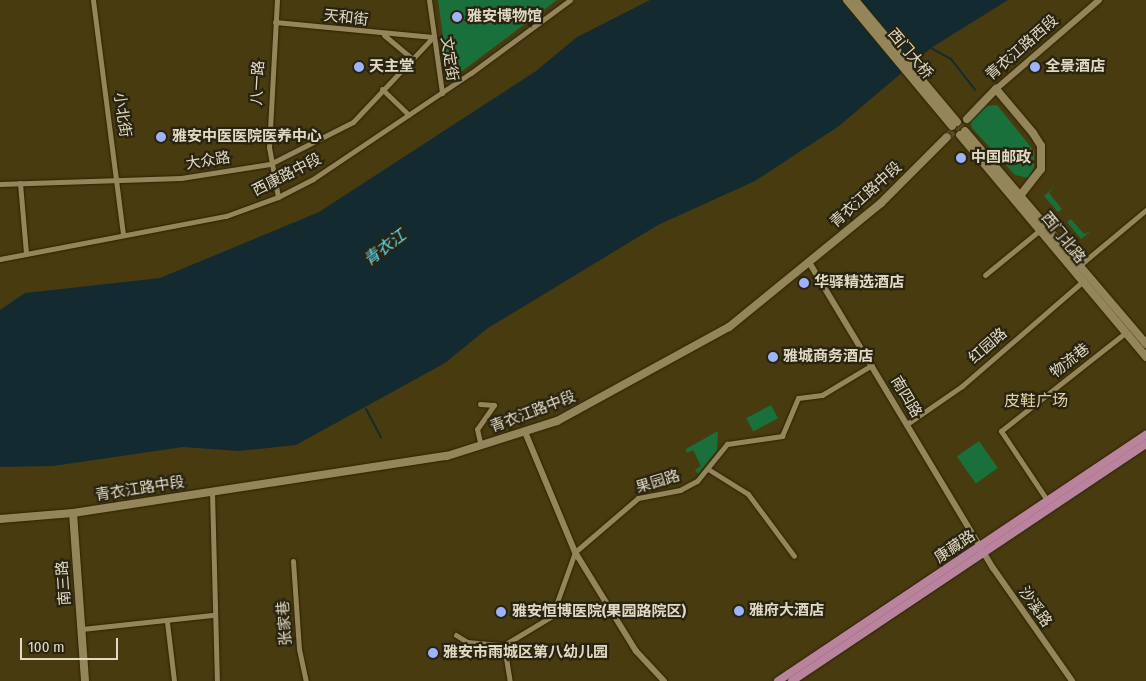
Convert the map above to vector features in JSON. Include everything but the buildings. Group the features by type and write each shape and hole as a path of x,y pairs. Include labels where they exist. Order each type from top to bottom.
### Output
{"main road":[{"name":"西门大桥","path":"846,0 955,124 855,0"},
{"name":"青衣江路西段","path":"967,119 996,89"},
{"path":"996,89 1041,146 1041,169 1021,195"},
{"name":"西门北路","path":"1146,344 1021,195 962,133 1082,282 1146,357"},
{"name":"青衣江路中段","path":"0,519 73,513 481,447 570,415 696,348 809,262 880,203 948,137"},
{"name":"康藏路","path":"792,681 983,549 1047,500 1146,435"},
{"name":"康藏路","path":"778,681 1146,444"},
{"name":"南三路","path":"73,513 85,681"}],"street":[{"name":"小北街","path":"93,0 124,233"},
{"name":"八一路","path":"277,0 269,83 270,164 278,197"},
{"name":"文定街","path":"429,0 442,93"},
{"name":"西康路中段","path":"0,259 124,233 226,216 278,197 313,179 442,93 570,0"},
{"name":"青衣江路西段","path":"996,89 1099,0"},
{"name":"天和街","path":"275,22 384,34 433,37"},
{"path":"384,34 410,57"},
{"name":"大众路","path":"0,184 181,178 270,164 353,122 410,57 433,37"},
{"path":"382,89 409,115"},
{"path":"20,183 26,253"},
{"path":"1080,266 1146,210"},
{"path":"985,275 1040,230"},
{"name":"南四路","path":"809,262 983,549"},
{"name":"红园路","path":"907,424 962,386 1082,282"},
{"name":"物流巷","path":"1047,500 1000,430 1125,333"},
{"name":"果园路","path":"504,646 552,616 575,552 638,498 680,490 708,469 727,444 782,436 798,398 822,395 872,365"},
{"path":"480,404 494,405 478,429 481,447"},
{"path":"525,432 575,552 626,637 664,681"},
{"path":"708,469 748,494 794,556"},
{"path":"212,492 217,681"},
{"name":"沙溪路","path":"983,549 1072,681"},
{"name":"张家巷","path":"293,561 306,681"},
{"path":"82,629 167,622 214,615"},
{"path":"167,622 174,681"},
{"path":"456,635 467,642 504,646 510,681"}],"green space":[{"path":"438,0 557,0 449,81"},
{"path":"997,105 1034,151 1034,168 1028,178 1015,175 972,128 970,122 987,106"},
{"path":"1054,187 1049,193 1062,209 1058,212 1044,196"},
{"path":"1071,219 1084,234 1091,231 1081,239 1067,222"},
{"path":"771,405 778,418 753,431 746,418"},
{"path":"718,431 717,450 698,474 695,470 701,466 693,450 687,453 686,449"},
{"path":"979,441 998,468 976,484 957,456"}],"water":[{"name":"青衣江","path":"650,0 1008,0 931,48 839,126 755,181 658,225 488,328 445,363 296,445 239,451 183,447 53,466 0,467 0,310 25,293 160,278 319,212 536,71 577,37"}],"waterway":[{"path":"931,48 951,59 975,90"},
{"path":"366,409 381,437"}],"tunnel":[{"path":"947,137 967,119"}],"place":[{"name":"雅安博物馆","path":"457,17"},
{"name":"天主堂","path":"359,67"},
{"name":"全景酒店","path":"1035,67"},
{"name":"雅安中医医院医养中心","path":"161,137"},
{"name":"中国邮政","path":"961,158"},
{"name":"华驿精选酒店","path":"804,283"},
{"name":"雅城商务酒店","path":"773,357"},
{"name":"雅府大酒店","path":"739,611"},
{"name":"雅安恒博医院(果园路院区)","path":"501,612"},
{"name":"雅安市雨城区第八幼儿园","path":"433,653"}],"district":[{"name":"皮鞋广场","path":"1036,401"}]}
